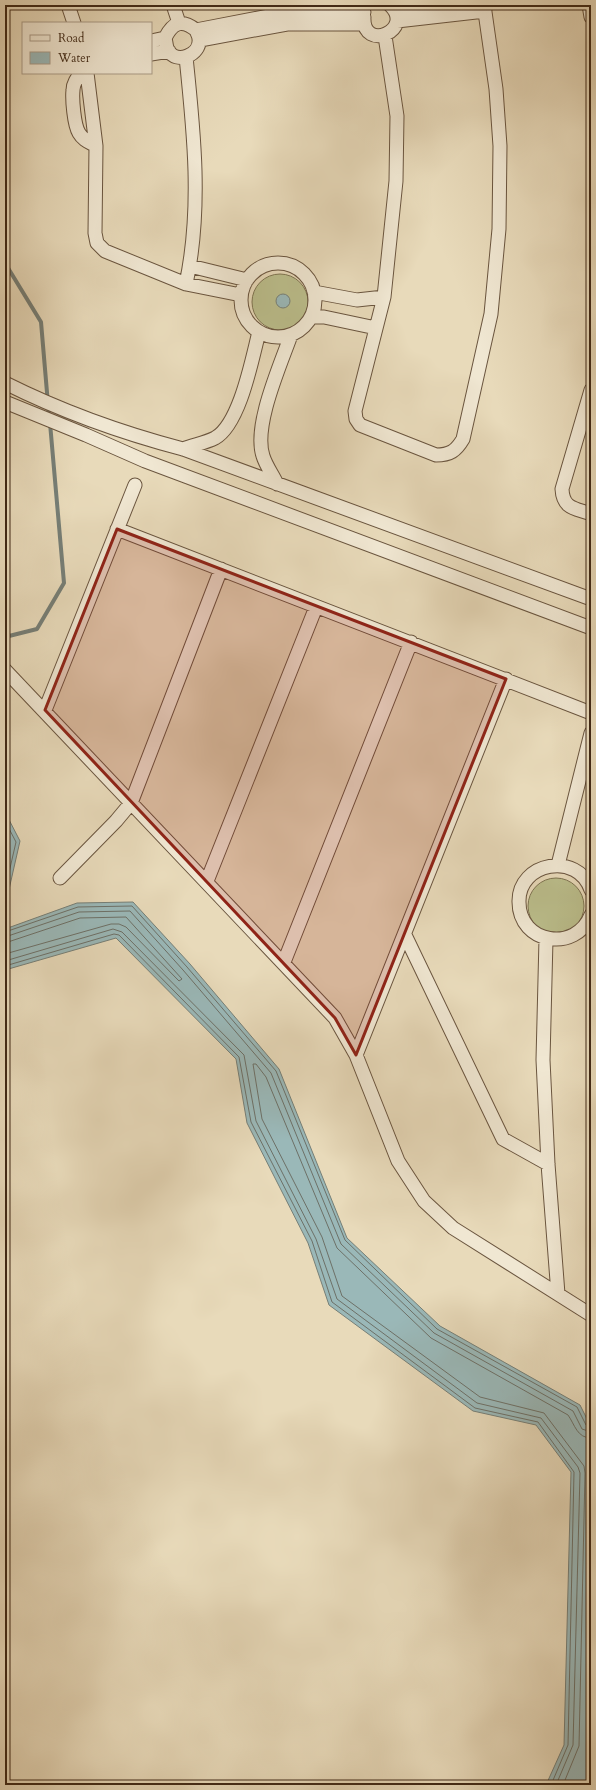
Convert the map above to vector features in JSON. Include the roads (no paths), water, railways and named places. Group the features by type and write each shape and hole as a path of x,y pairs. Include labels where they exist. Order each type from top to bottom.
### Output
{"street":[{"path":"68,5 74,22"},
{"path":"173,5 179,23"},
{"path":"394,12 432,5"},
{"path":"588,5 591,17"},
{"path":"385,36 397,123 396,181 384,297 355,411 356,419 360,425 436,456 448,455 458,448 463,439 489,322 499,229 500,146 496,89 485,8 394,12"},
{"path":"198,35 284,14 365,14 368,31 376,36 385,36 393,30 394,12"},
{"path":"179,23 189,24 198,35 196,51 186,57 176,57 168,51 165,38 170,28 179,23"},
{"path":"152,40 165,38"},
{"path":"152,54 168,51"},
{"path":"186,57 192,113 196,199 190,266 186,284"},
{"path":"80,74 75,82 73,90 76,124 79,133 85,140 96,146"},
{"path":"87,74 96,146 95,233 97,244 105,251 186,284 241,295"},
{"path":"269,264 283,264 296,268 307,277 314,292 314,304 310,317 302,328 291,335 280,337 269,336 259,332 250,325 244,316 241,306 241,295 247,280 257,270 269,264"},
{"path":"190,266 247,280"},
{"path":"314,292 357,300 384,297"},
{"path":"310,317 324,317 376,328"},
{"path":"183,449 216,437 227,426 238,406 259,332"},
{"path":"277,484 263,457 260,439 262,420 291,335"},
{"path":"5,383 90,420 152,441 183,449 591,599"},
{"path":"591,390 562,489 562,499 567,506 591,514"},
{"path":"8,404 86,435 145,461 591,628"},
{"path":"45,710 135,485"},
{"path":"117,529 591,713"},
{"path":"60,878 116,821 131,803 221,569"},
{"path":"207,881 316,607"},
{"path":"284,962 411,642"},
{"path":"5,670 45,710 131,803 284,962 335,1018 356,1056 398,1161 424,1201 453,1228 591,1315"},
{"path":"356,1056 506,679"},
{"path":"558,865 591,733"},
{"path":"590,919 580,931 570,937 558,940 546,939 535,934 526,925 521,915 519,902 521,890 526,880 535,871 546,866 558,865 570,868 581,874 589,884 591,890"},
{"path":"405,935 503,1139 548,1164"},
{"path":"546,939 544,1060 548,1164 558,1294"}],"water":[{"path":"280,294 286,294 290,298 290,304 286,308 280,308 276,304 276,298"},
{"path":"5,812 20,841 5,907"},
{"path":"133,902 190,964 279,1069 347,1238 440,1326 580,1405 591,1427 591,1785 546,1785 564,1745 571,1472 536,1425 473,1411 329,1305 308,1243 247,1123 236,1059 116,938 5,970 5,929 77,903"}],"waterway":[{"path":"5,263 41,322 49,416"},
{"path":"5,637 37,629 64,583 50,423"}]}
